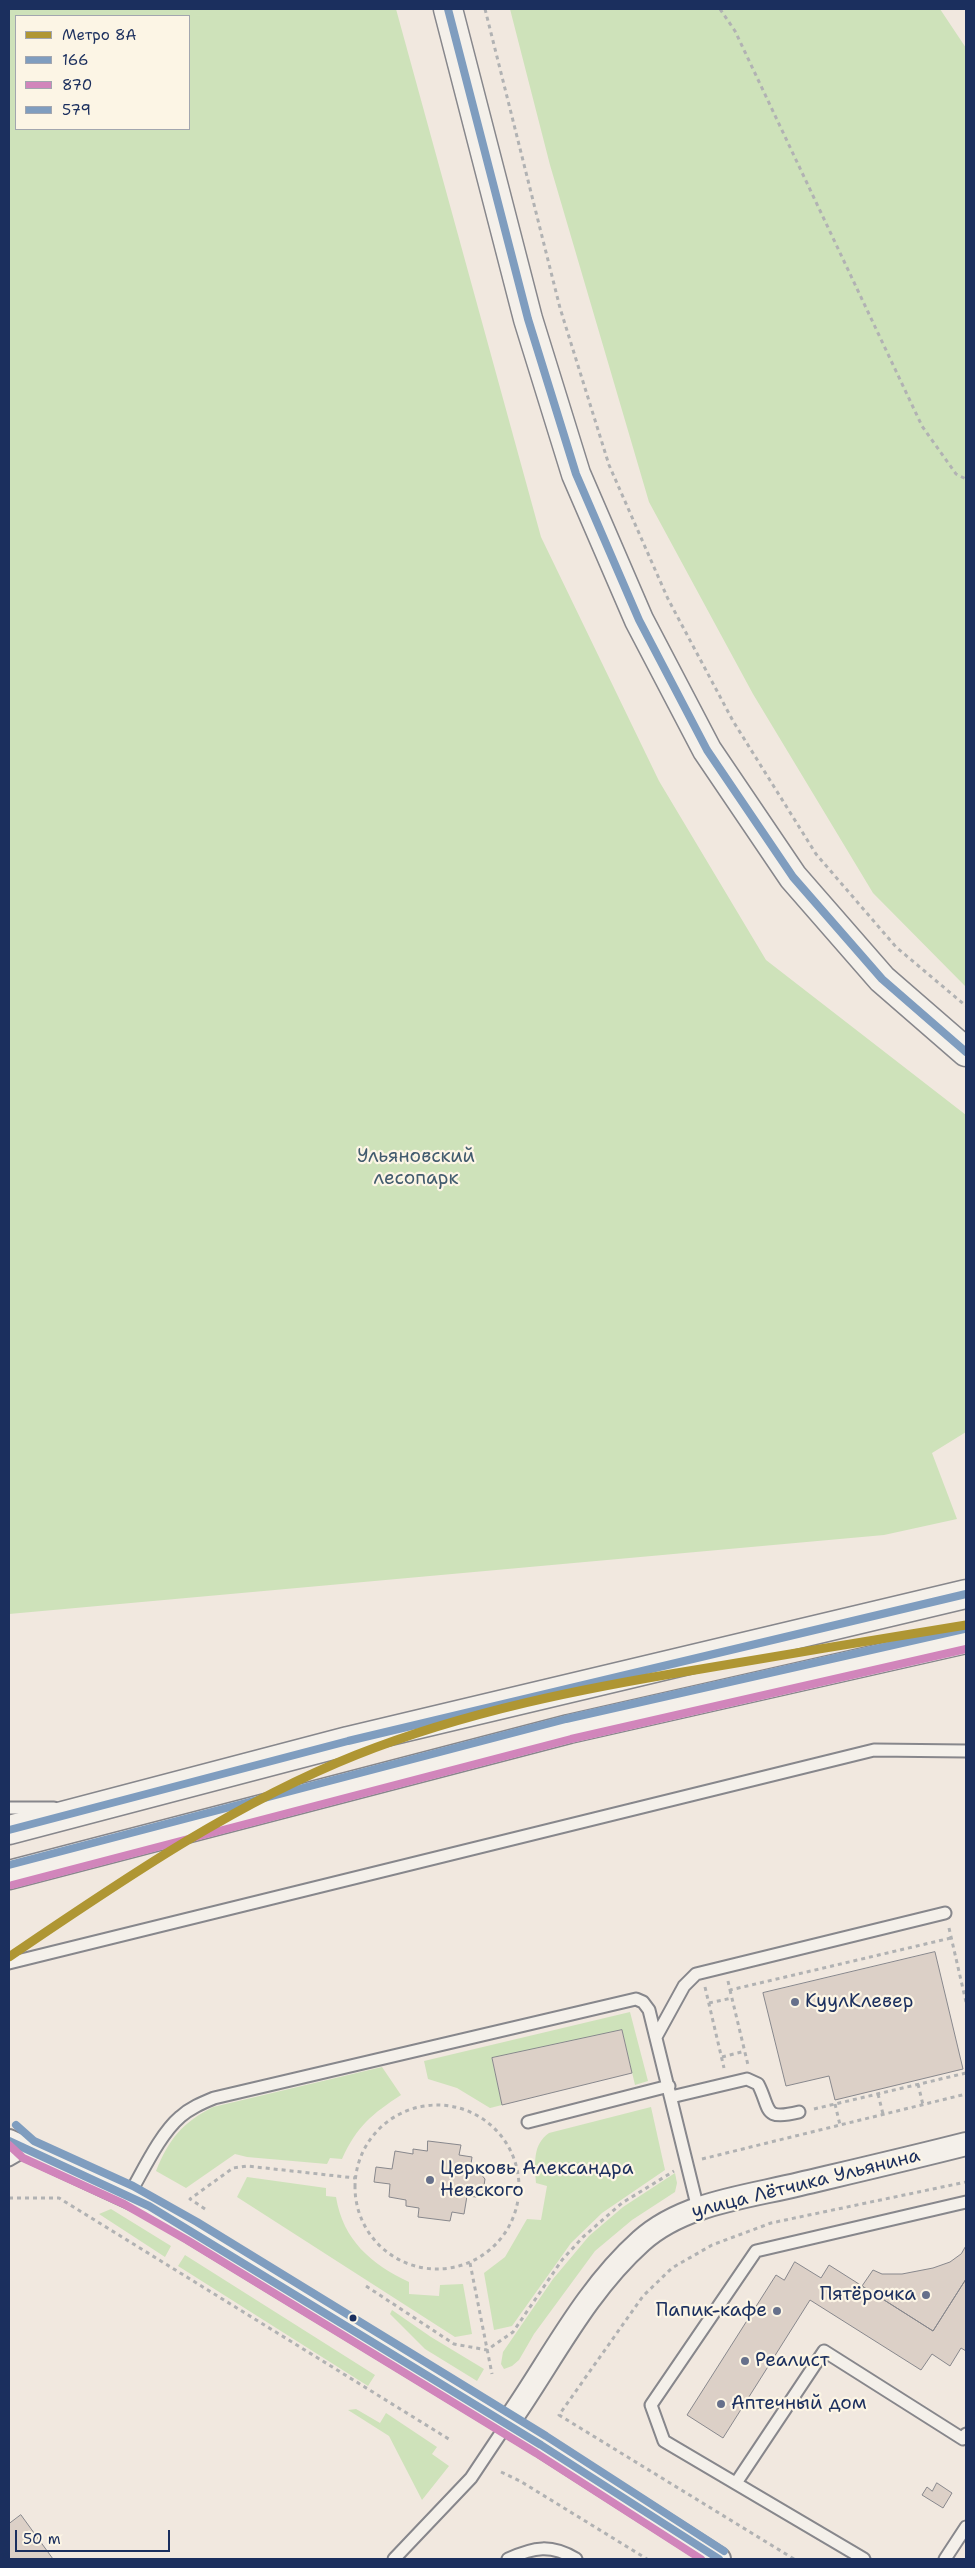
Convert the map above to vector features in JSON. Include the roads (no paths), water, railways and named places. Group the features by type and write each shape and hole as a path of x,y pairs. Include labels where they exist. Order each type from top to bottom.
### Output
{"main road":[{"path":"448,9 528,319 576,474 639,620 707,750 793,877 882,979 966,1052"},
{"path":"9,1830 348,1741 966,1594"},
{"path":"9,1875 569,1729 966,1639"}],"street":[{"path":"9,2132 15,2150 129,2195 507,2424 719,2559"},
{"name":"улица Лётчика Ульянина","path":"507,2424 574,2320 624,2257 654,2231 698,2208 966,2144"}],"lane":[{"path":"9,1963 874,1750 966,1751"},
{"path":"9,1808 88,1809"},
{"path":"656,2037 684,1986 689,1979 701,1972 945,1913"},
{"path":"129,2195 174,2123 193,2108 214,2098 636,2000 644,2002 649,2010 698,2208"},
{"path":"528,2122 670,2092 751,2080 758,2084 765,2105 771,2112 782,2116 799,2112"},
{"path":"864,2559 664,2442 650,2405 756,2252 966,2202"},
{"path":"736,2483 824,2351 963,2439 966,2434"},
{"path":"394,2559 471,2478 507,2424"},
{"path":"945,2559 966,2527"},
{"path":"508,2559 530,2549 562,2551 576,2559"}],"metro line":[{"name":"8А","path":"9,1957 135,1873 221,1821 310,1775 398,1739 483,1713 613,1684 966,1625"}],"place":[{"name":"КуулКлевер","path":"795,2002"},
{"name":"Церковь Александра Невского","path":"430,2180"},
{"name":"Пятёрочка","path":"926,2295"},
{"name":"Папик-кафе","path":"777,2311"},
{"name":"Реалист","path":"745,2361"},
{"name":"Аптечный дом","path":"721,2404"}],"park label":[{"name":"Ульяновский лесопарк","path":"416,1168"}]}
